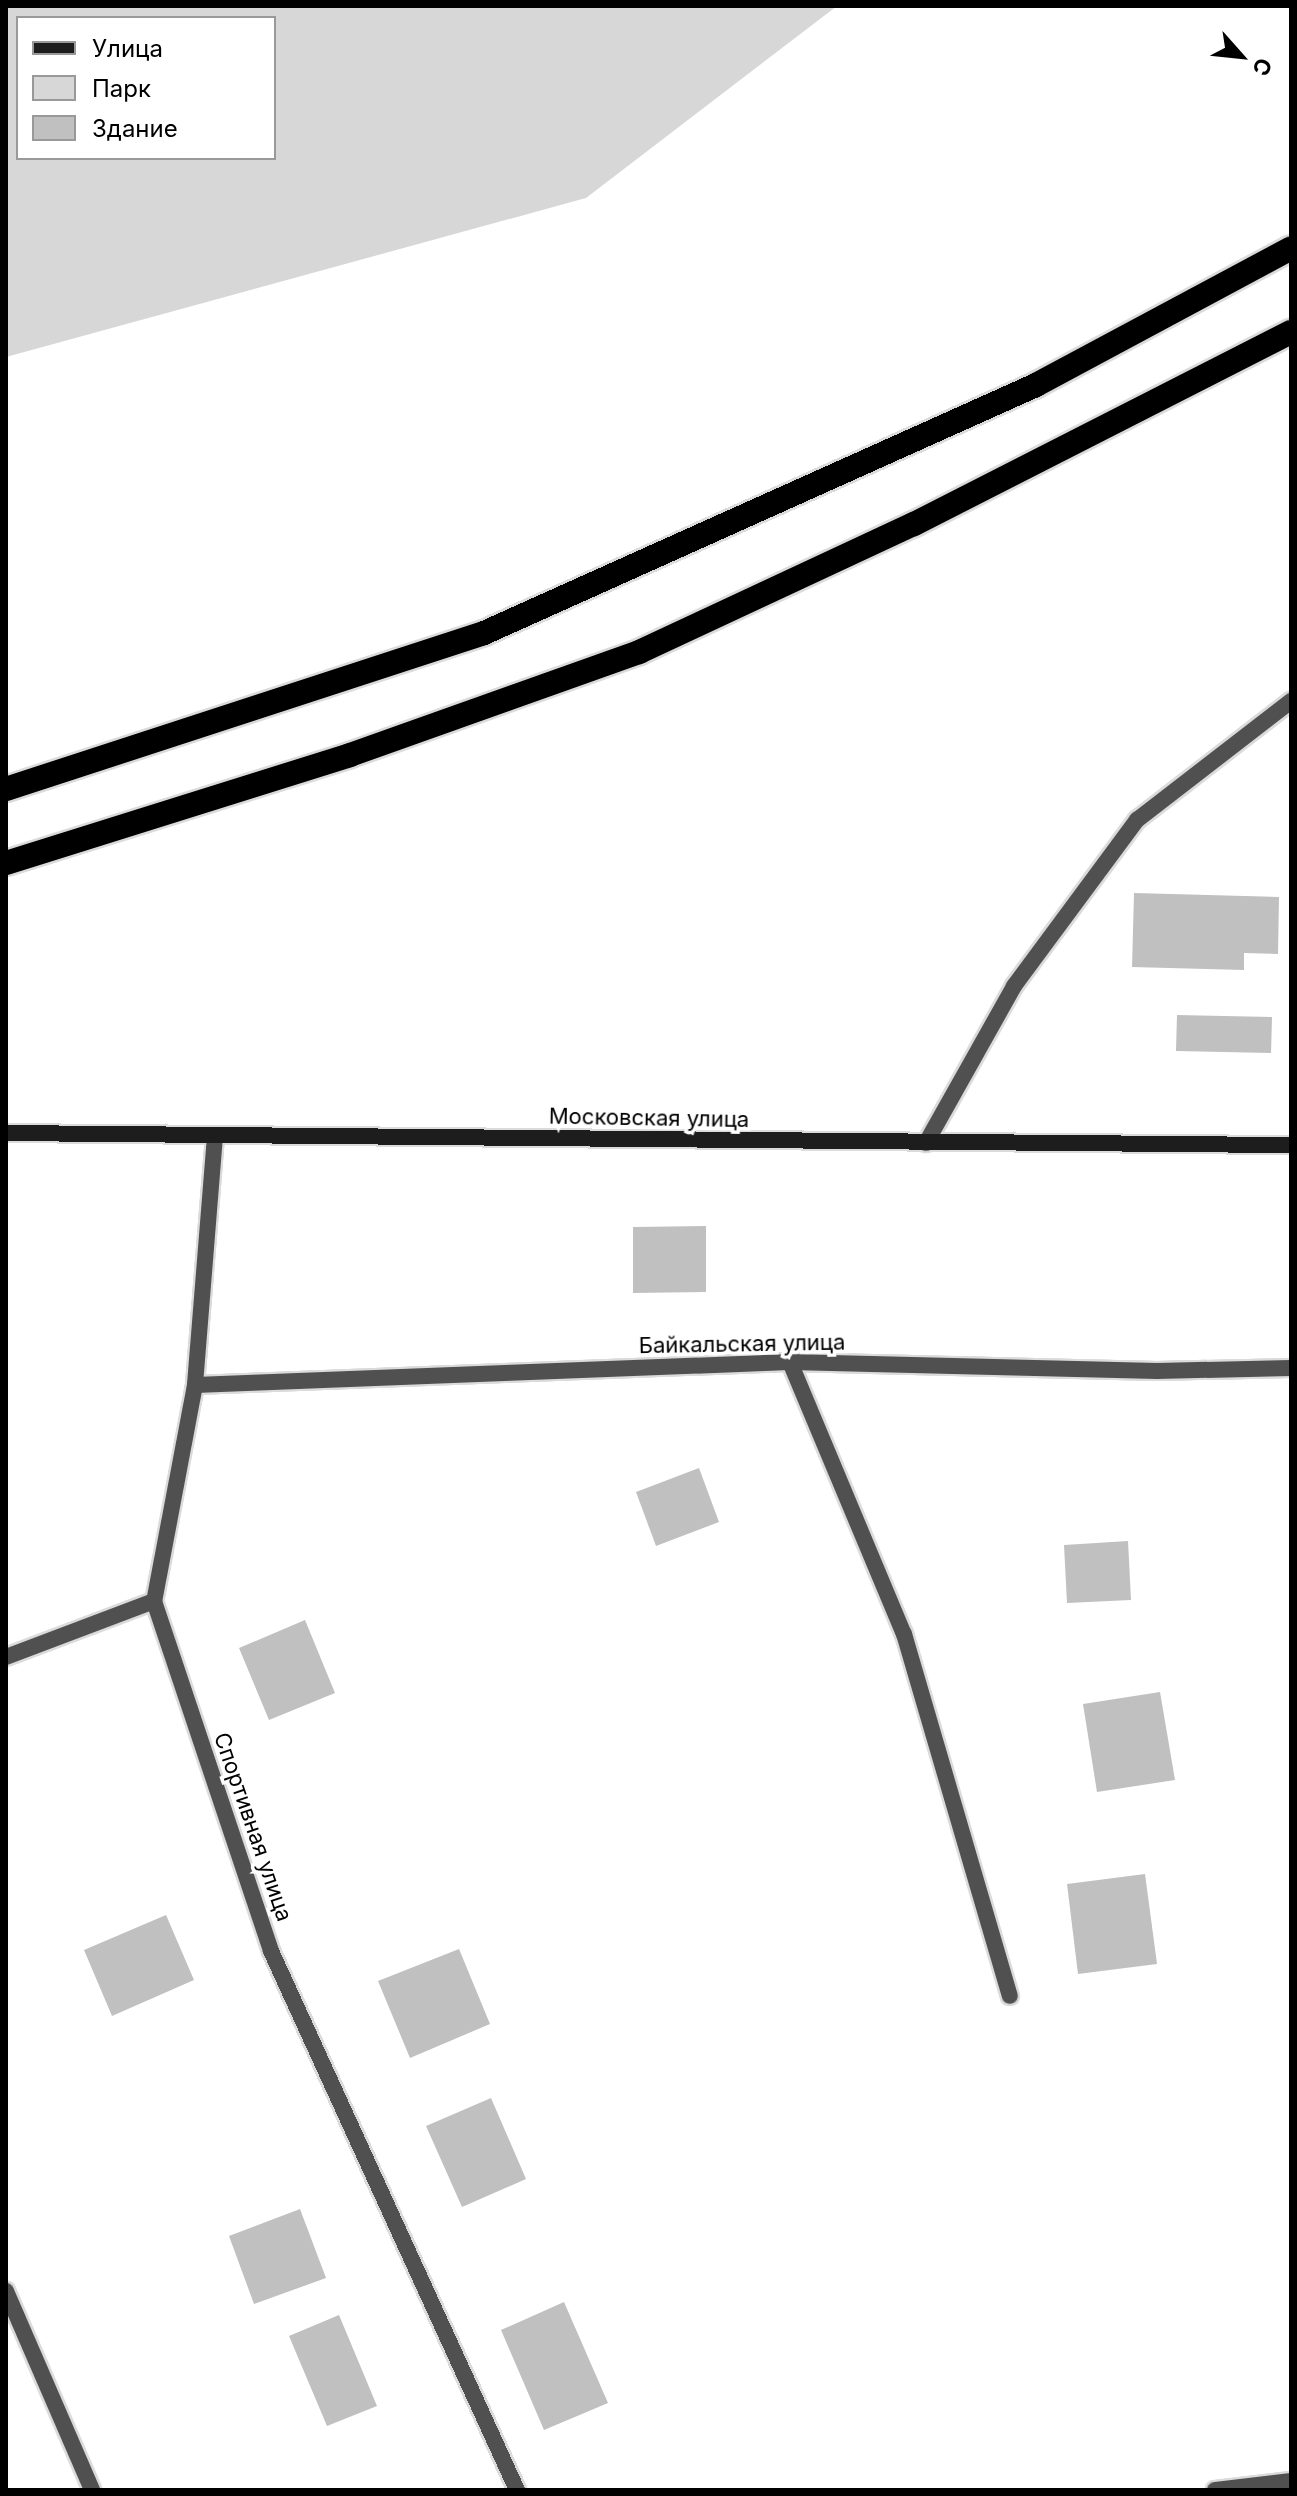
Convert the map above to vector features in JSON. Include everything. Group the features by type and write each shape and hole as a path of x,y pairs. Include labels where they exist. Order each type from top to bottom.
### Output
{"highway":[{"path":"6,789 484,633 771,508 1036,385 1291,248"},
{"path":"6,863 350,755 639,652 914,524 1291,332"}],"street":[{"path":"926,1143 1014,986 1137,820 1291,701"},
{"name":"Московская улица","path":"6,1133 1291,1145"},
{"name":"Спортивная улица","path":"215,1136 195,1385 154,1601 271,1951 517,2490"},
{"path":"790,1362 904,1634 1010,1996"},
{"name":"Байкальская улица","path":"195,1385 790,1362 1157,1371 1291,1368"},
{"path":"6,1657 154,1601"},
{"path":"6,2291 92,2490"},
{"path":"1215,2490 1291,2481"}],"green space":[{"path":"6,6 837,6 586,198 6,357"}],"building":[{"path":"1134,893 1279,897 1278,954 1244,953 1244,970 1132,967"},
{"path":"1177,1015 1272,1017 1271,1053 1176,1051"},
{"path":"706,1226 706,1292 633,1293 633,1227"},
{"path":"699,1468 719,1522 656,1546 636,1492"},
{"path":"1128,1541 1131,1600 1067,1603 1064,1545"},
{"path":"305,1620 335,1693 269,1720 239,1648"},
{"path":"1160,1692 1175,1780 1097,1792 1083,1704"},
{"path":"1145,1874 1157,1964 1078,1974 1067,1884"},
{"path":"166,1915 194,1980 112,2016 84,1950"},
{"path":"459,1949 490,2024 410,2058 378,1981"},
{"path":"491,2098 526,2179 462,2207 426,2126"},
{"path":"300,2209 326,2278 254,2304 229,2236"},
{"path":"564,2302 608,2403 544,2430 501,2330"},
{"path":"339,2315 377,2406 327,2426 289,2336"}]}
